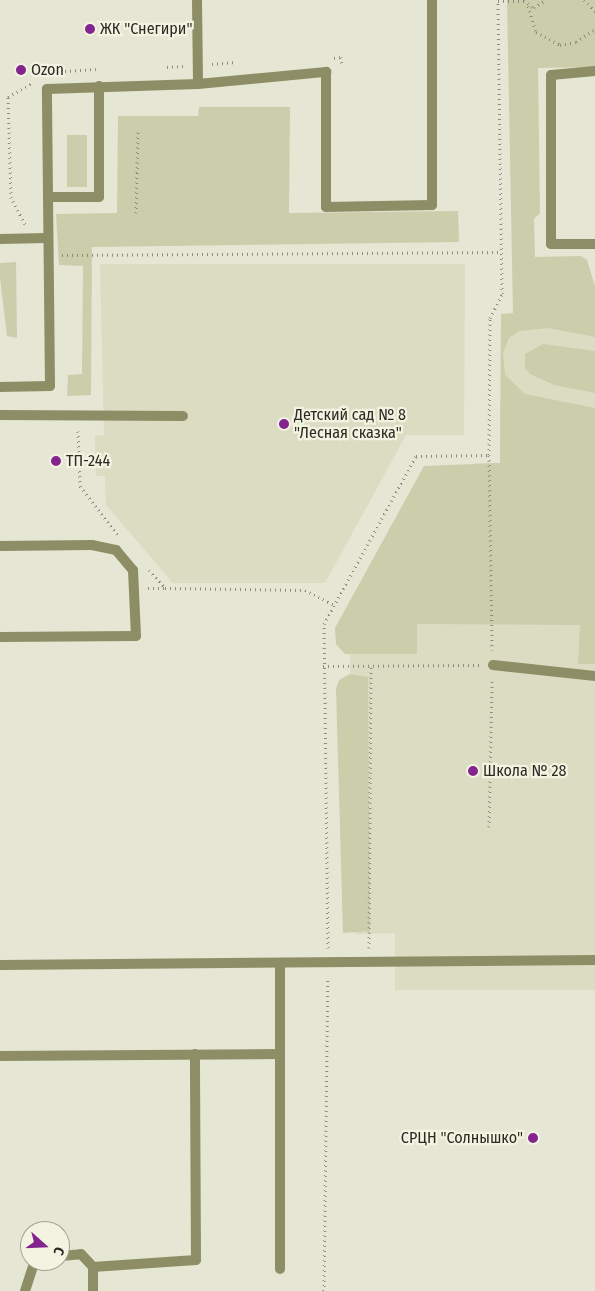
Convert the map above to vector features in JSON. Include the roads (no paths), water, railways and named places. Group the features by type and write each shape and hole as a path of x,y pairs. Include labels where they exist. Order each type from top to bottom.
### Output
{"lane":[{"path":"198,0 198,84"},
{"path":"0,387 50,386 47,255 47,88 198,84 326,72 326,207 432,205 432,0"},
{"path":"595,72 551,75 551,244 595,244"},
{"path":"48,197 99,197 99,86"},
{"path":"0,239 47,238"},
{"path":"0,415 183,416"},
{"path":"0,546 92,545 116,550 133,570 136,636 0,637"},
{"path":"493,665 595,676"},
{"path":"0,965 595,960"},
{"path":"280,963 280,1269"},
{"path":"93,1267 196,1260 196,1054"},
{"path":"0,1056 280,1054"},
{"path":"70,1255 81,1254 93,1267 93,1291"},
{"path":"25,1291 32,1271"}],"place":[{"name":"ЖК \"Снегири\"","path":"90,29"},
{"name":"Ozon","path":"21,70"},
{"name":"Детский сад № 8 \"Лесная сказка\"","path":"284,424"},
{"name":"ТП-244","path":"56,461"},
{"name":"Школа № 28","path":"473,771"},
{"name":"СРЦН \"Солнышко\"","path":"533,1138"}]}
